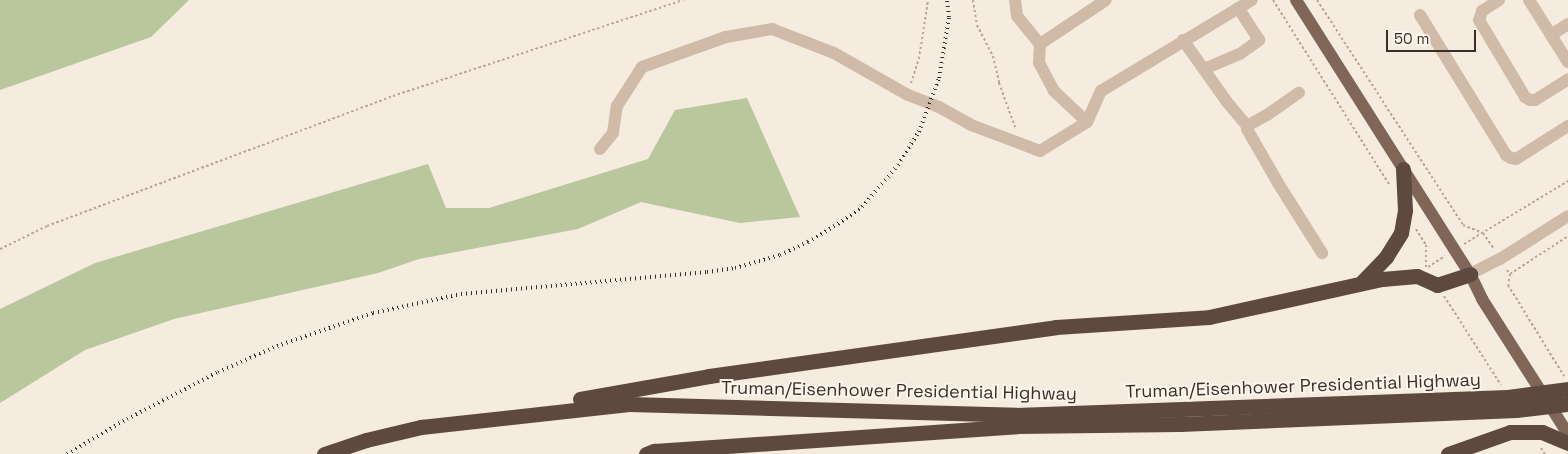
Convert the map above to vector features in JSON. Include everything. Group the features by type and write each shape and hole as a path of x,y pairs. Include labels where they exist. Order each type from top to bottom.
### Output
{"highway":[{"path":"1362,282 1386,257 1402,233 1405,210 1403,169"},
{"path":"473,420 709,376 1056,327 1209,317 1362,282 1417,276 1437,285 1470,274"},
{"name":"Truman/Eisenhower Presidential Highway","path":"646,454 654,451 1016,421 1508,397 1568,390"},
{"name":"Truman/Eisenhower Presidential Highway","path":"324,454 366,440 412,429 473,420 629,404 1016,421 1161,424 1497,411 1568,404"},
{"path":"1448,454 1510,432 1542,432 1568,443"}],"main road":[{"path":"1296,0 1470,274 1482,299 1568,434"}],"street":[{"path":"1015,0 1017,16 1040,44 1039,63 1054,91 1087,122"},
{"path":"1040,44 1106,0"},
{"path":"1500,0 1482,11 1479,20 1525,97 1535,100 1568,79"},
{"path":"1529,0 1568,62"},
{"path":"600,149 613,133 618,106 642,67 726,38 772,29 834,53 908,96 939,107 970,126 1040,151 1087,122 1101,91 1244,3 1259,40 1240,54 1204,69"},
{"path":"1420,15 1506,155 1516,159 1568,126"},
{"path":"1550,35 1568,24"},
{"path":"1183,40 1247,126 1246,129 1322,253"},
{"path":"1247,126 1267,116 1299,93"},
{"path":"1470,274 1500,259 1568,216"}],"path":[{"path":"0,249 48,226 393,96 684,0"},
{"path":"908,96 918,59 928,0"},
{"path":"973,0 977,25 993,56 999,83 1022,145"},
{"path":"1273,0 1390,185"},
{"path":"1317,0 1418,159"},
{"path":"1405,210 1426,245 1426,268 1568,181"},
{"path":"1510,274 1568,236"},
{"path":"1437,285 1504,390"},
{"path":"1532,432 1545,454"}],"green space":[{"path":"0,0 189,0 151,37 0,90"},
{"path":"747,98 800,217 740,223 641,202 578,229 419,259 378,273 174,319 85,350 0,403 0,309 95,263 428,164 446,208 489,208 648,159 675,110"}],"railway":[{"path":"67,454 127,419 218,372 277,346 373,313 461,294 735,268 780,255 808,242 862,207 898,165 919,132 939,78 949,17 947,0"}]}
